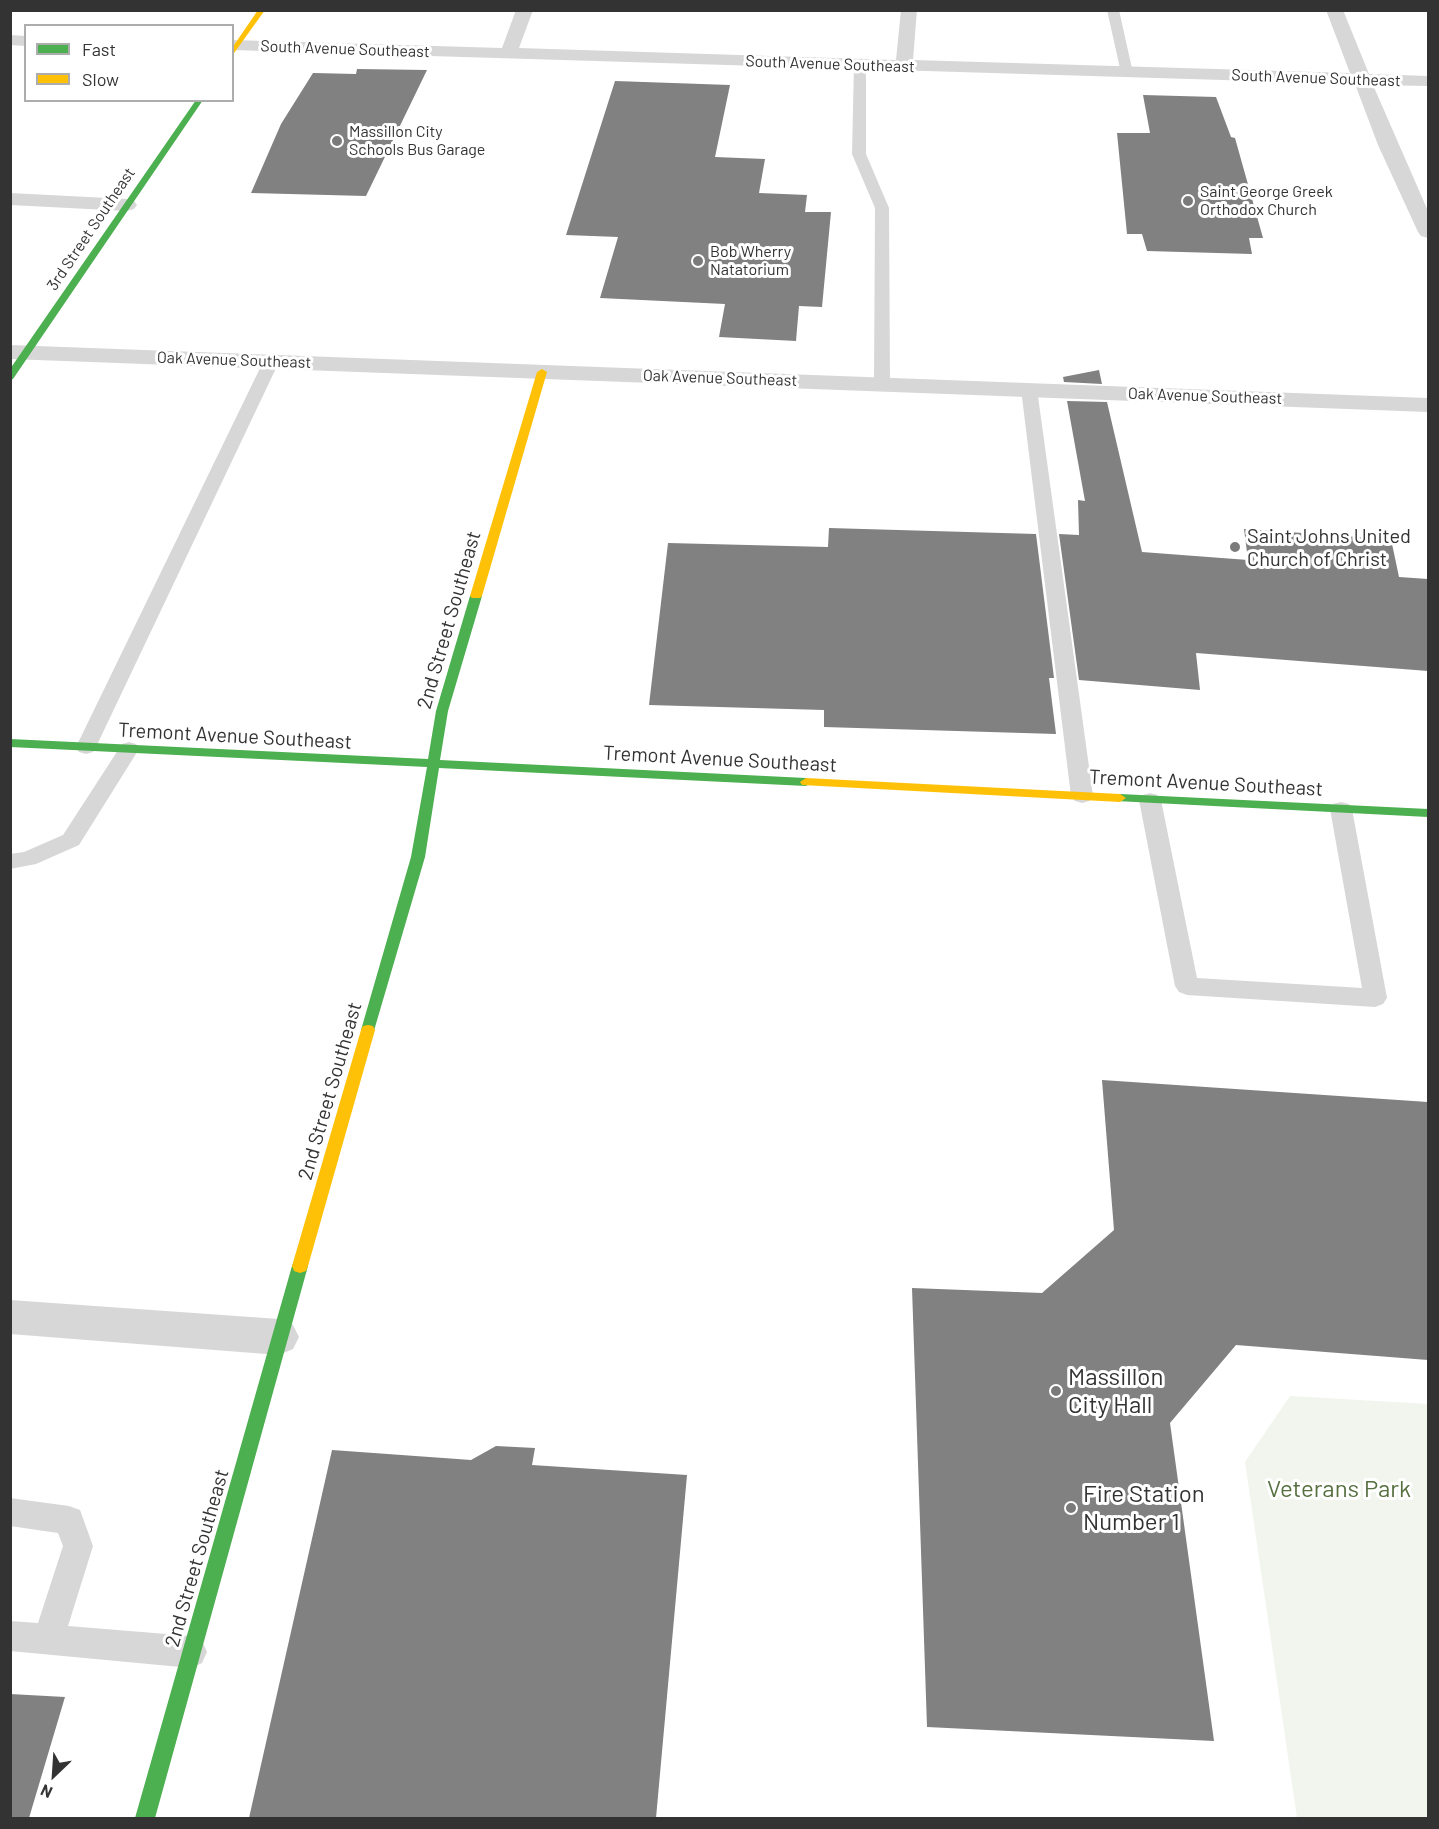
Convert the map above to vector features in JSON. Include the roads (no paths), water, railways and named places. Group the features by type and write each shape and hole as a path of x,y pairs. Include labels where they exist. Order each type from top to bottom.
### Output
{"street":[{"path":"234,48 262,10"},
{"path":"508,54 525,10"},
{"path":"904,66 909,10"},
{"path":"1334,10 1388,145 1428,232"},
{"name":"South Avenue Southeast","path":"234,48 1428,81"},
{"name":"3rd Street Southeast","path":"10,377 19,352 127,205 199,102"},
{"path":"10,199 127,205"},
{"name":"Oak Avenue Southeast","path":"19,352 1428,405"},
{"name":"2nd Street Southeast","path":"145,1818 279,1337 418,857 442,711 542,372"},
{"name":"Tremont Avenue Southeast","path":"10,743 434,766 1428,813"},
{"path":"10,1317 279,1337"}],"lane":[{"path":"1113,10 1127,73"},
{"path":"860,65 859,154 882,208 882,384"},
{"path":"86,747 272,362"},
{"path":"1029,389 1082,796"},
{"path":"10,862 28,859 71,840 129,749"},
{"path":"1150,800 1187,986 1375,998 1341,809"},
{"path":"10,1512 69,1520 78,1546 48,1640"},
{"path":"10,1636 191,1652"}],"place":[{"name":"Massillon City Schools Bus Garage","path":"337,141"},
{"name":"Saint George Greek Orthodox Church","path":"1188,201"},
{"name":"Bob Wherry Natatorium","path":"698,261"},
{"name":"Saint Johns United Church of Christ","path":"1235,547"},
{"name":"Massillon City Hall","path":"1056,1391"},
{"name":"Fire Station Number 1","path":"1071,1508"}],"park label":[{"name":"Veterans Park","path":"1339,1489"}]}
